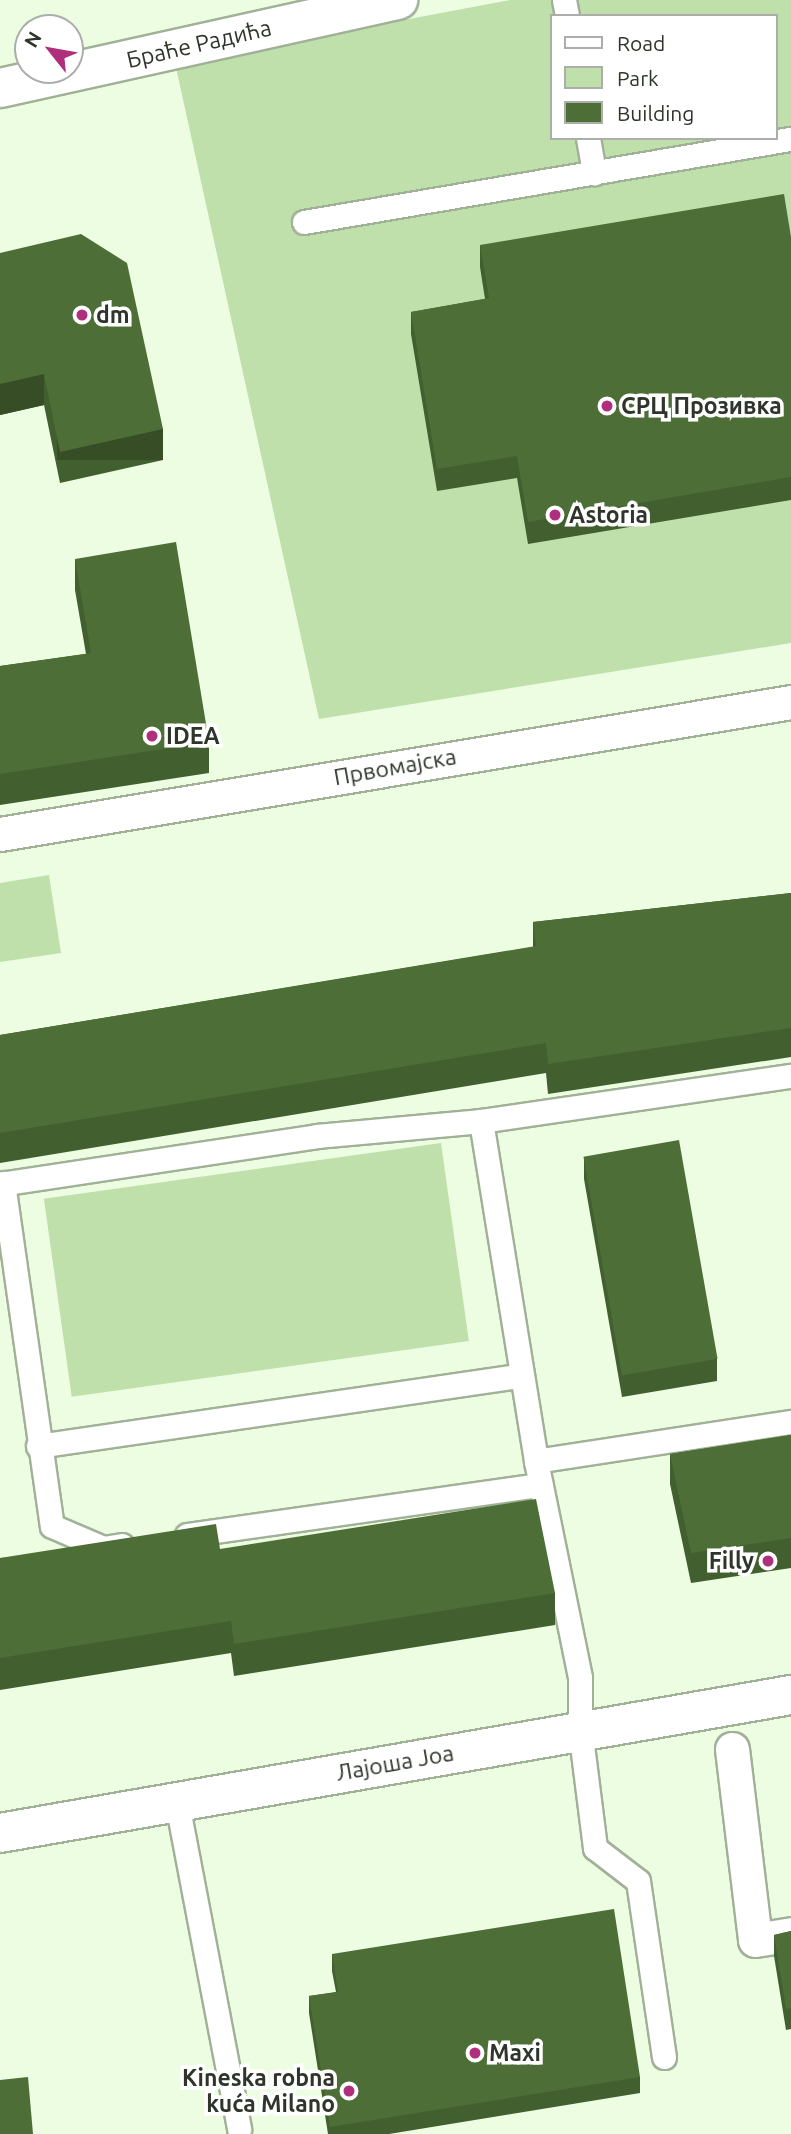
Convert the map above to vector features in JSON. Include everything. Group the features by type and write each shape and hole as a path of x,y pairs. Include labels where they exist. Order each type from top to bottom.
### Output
{"street":[{"name":"Браће Радића","path":"0,88 398,0"},
{"name":"Првомајска","path":"0,834 791,702"},
{"name":"Лајоша Јоа","path":"0,1833 580,1729 791,1695"},
{"path":"732,1749 755,1940 791,1934"}],"lane":[{"path":"304,222 791,139"},
{"path":"588,140 594,173"},
{"path":"540,1485 103,1548 52,1526 38,1446 2,1184 317,1136 481,1121 791,1076"},
{"path":"481,1121 540,1485 580,1678 580,1729 595,1849 638,1881 664,2057"},
{"path":"38,1446 522,1375"},
{"path":"536,1461 791,1422"},
{"path":"177,1803 239,2129"}],"green space":[{"path":"510,0 791,0 791,643 319,719 175,63"},
{"path":"49,875 61,953 0,962 0,883"},
{"path":"441,1143 469,1341 72,1397 44,1199"}],"building":[{"name":"СРЦ Прозивка","path":"784,194 791,237 791,477 528,522 517,456 437,469 411,312 489,298 480,245"},
{"path":"81,234 127,263 163,429 60,452 44,374 0,384 0,253"},
{"path":"176,542 209,742 0,774 0,666 91,653 75,559"},
{"path":"791,893 791,1028 548,1064 546,1043 0,1133 0,1035 536,946 533,922"},
{"path":"679,1140 718,1359 622,1375 583,1157"},
{"path":"791,1435 791,1538 691,1553 670,1454"},
{"path":"536,1499 555,1593 234,1644 231,1621 0,1658 0,1558 216,1524 220,1549"},
{"name":"Maxi","path":"614,1909 640,2077 330,2127 309,1996 338,1992 332,1954"},
{"path":"791,1931 791,2008 786,2009 774,1935"},
{"path":"28,2077 33,2134 0,2134 0,2080"}],"place":[{"name":"dm","path":"82,315"},
{"name":"СРЦ Прозивка","path":"607,406"},
{"name":"Astoria","path":"555,515"},
{"name":"IDEA","path":"152,736"},
{"name":"Filly","path":"768,1561"},
{"name":"Maxi","path":"475,2053"},
{"name":"Kineska robna kuća Milano","path":"349,2091"}]}
